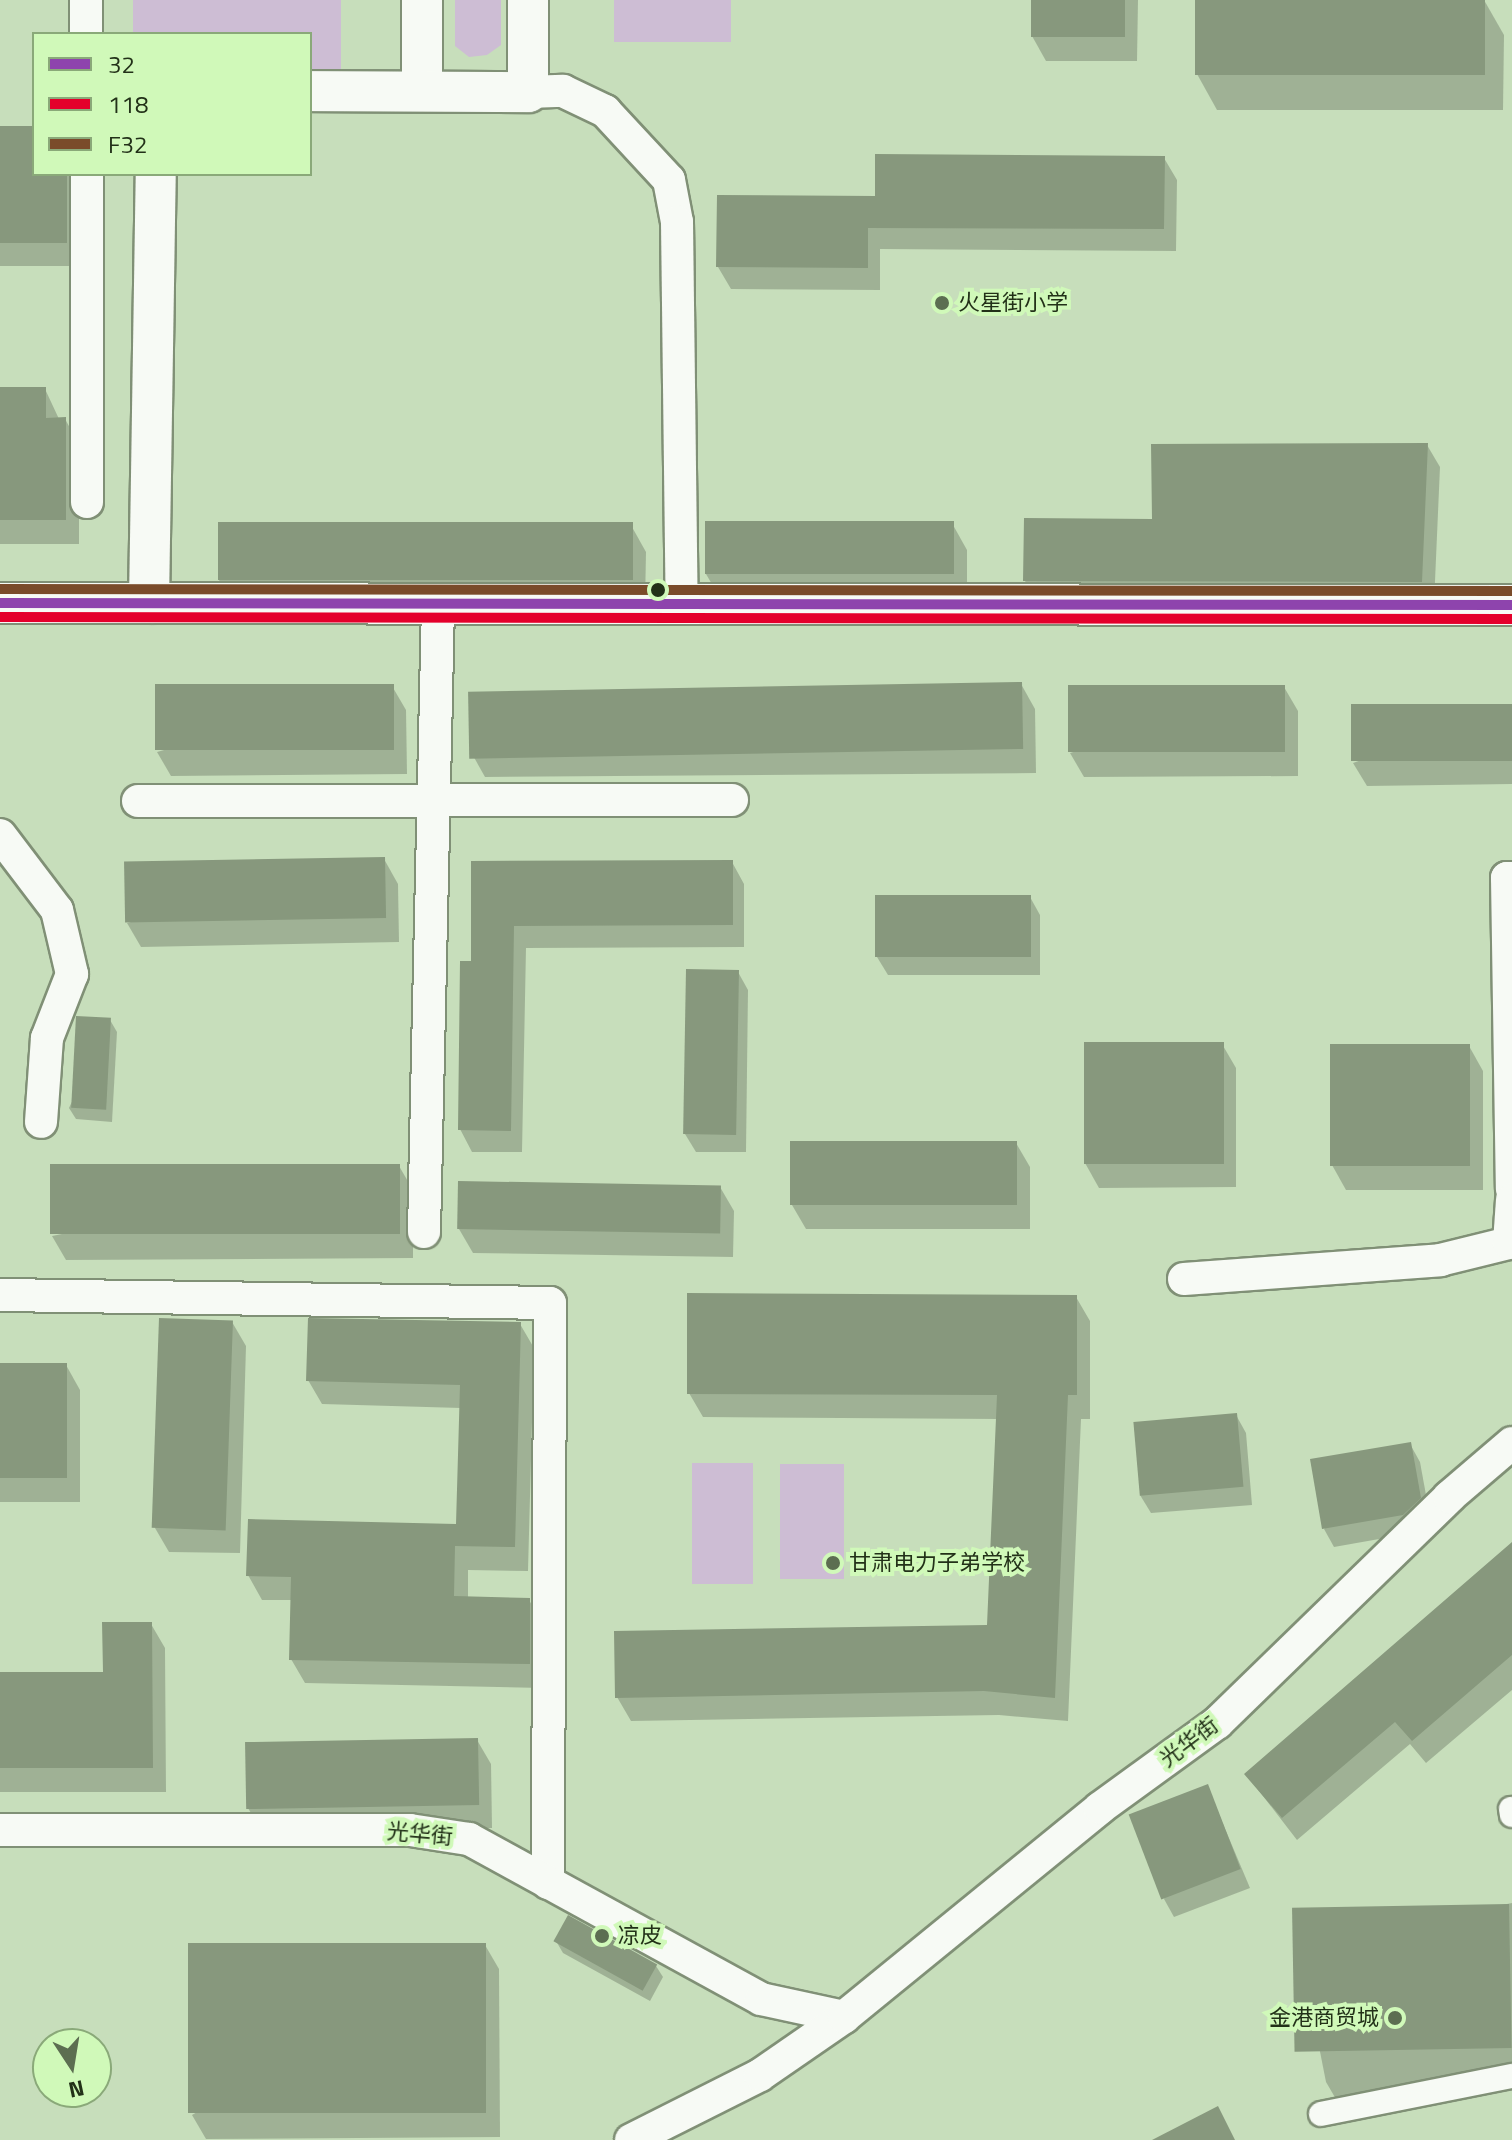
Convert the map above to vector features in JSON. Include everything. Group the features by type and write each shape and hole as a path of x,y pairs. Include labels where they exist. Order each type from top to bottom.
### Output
{"street":[{"path":"86,0 86,32"},
{"path":"422,0 422,90"},
{"path":"528,0 528,92"},
{"path":"312,91 563,91 605,111 669,180 677,222 682,606"},
{"path":"87,176 87,502"},
{"path":"149,603 156,176"},
{"path":"0,603 1512,605"},
{"path":"424,1232 438,605"},
{"path":"138,801 732,800"},
{"path":"0,835 57,910 72,974 47,1038 41,1122"},
{"path":"1512,878 1507,878 1512,1189"},
{"path":"1184,1279 1440,1260 1509,1243 1512,1200"},
{"path":"0,1295 550,1303 548,1883"},
{"name":"光华街","path":"631,2140 760,2075 844,2017 1100,1808 1217,1723 1449,1497 1512,1443"},
{"name":"光华街","path":"0,1830 410,1830 469,1839 761,1999 844,2017"},
{"path":"1321,2114 1512,2076"}],"shaded area":[{"path":"133,0 341,0 341,72 312,72 312,32 133,32"},
{"path":"455,0 501,0 501,45 487,55 469,57 455,46"},
{"path":"614,0 731,0 731,42 614,42"},
{"path":"692,1463 753,1463 753,1584 692,1584"},
{"path":"780,1464 844,1464 844,1579 780,1579"}],"building":[{"path":"1031,0 1125,0 1125,37 1031,37"},
{"path":"1195,0 1485,0 1485,75 1195,75"},
{"path":"0,126 32,126 32,176 67,176 67,243 0,243"},
{"path":"875,154 1165,156 1164,229 868,228 868,268 716,267 717,195 875,196"},
{"path":"0,387 46,387 46,418 66,417 66,520 0,520"},
{"path":"1428,443 1422,582 1023,581 1024,518 1152,519 1151,444"},
{"path":"705,521 954,521 954,574 705,574"},
{"path":"218,522 633,522 633,580 218,580"},
{"path":"1022,682 1023,749 469,759 468,692"},
{"path":"155,684 394,684 394,750 155,750"},
{"path":"1068,685 1285,685 1285,752 1068,752"},
{"path":"1351,704 1512,704 1512,761 1351,761"},
{"path":"385,857 386,918 125,923 124,862"},
{"path":"733,860 733,925 514,926 511,1131 458,1130 460,961 471,961 471,861"},
{"path":"875,895 1031,895 1031,957 875,957"},
{"path":"686,969 739,970 736,1135 683,1134"},
{"path":"76,1016 111,1018 106,1110 71,1108"},
{"path":"1084,1042 1224,1042 1224,1164 1084,1164"},
{"path":"1330,1044 1470,1044 1470,1166 1330,1166"},
{"path":"790,1141 1017,1141 1017,1205 790,1205"},
{"path":"50,1164 400,1164 400,1234 50,1234"},
{"path":"458,1181 721,1186 720,1234 457,1229"},
{"path":"687,1293 1077,1295 1077,1395 1068,1395 1055,1698 984,1691 615,1698 614,1631 987,1625 997,1395 687,1394"},
{"path":"159,1318 233,1321 226,1530 152,1528"},
{"path":"308,1318 521,1322 515,1547 455,1546 454,1596 530,1598 530,1664 289,1660 291,1577 246,1576 248,1519 456,1524 460,1385 306,1381"},
{"path":"0,1363 67,1363 67,1478 0,1478"},
{"path":"1237,1413 1243,1487 1140,1496 1133,1422"},
{"path":"1411,1442 1421,1498 1403,1515 1322,1529 1310,1459"},
{"path":"1512,1542 1512,1655 1412,1741 1395,1722 1282,1818 1244,1774"},
{"path":"102,1622 152,1622 153,1768 0,1768 0,1672 103,1672"},
{"path":"478,1738 479,1805 246,1809 245,1742"},
{"path":"1208,1784 1241,1869 1161,1899 1129,1814"},
{"path":"1509,1904 1512,2048 1295,2052 1292,1908"},
{"path":"568,1915 657,1964 643,1991 553,1941"},
{"path":"188,1943 486,1943 486,2113 188,2113"},
{"path":"1218,2106 1235,2140 1152,2140"}],"transit line":[{"name":"F32","path":"0,589 1512,591"},
{"name":"32","path":"0,603 1512,605"},
{"name":"118","path":"0,617 1512,619"}],"place":[{"name":"火星街小学","path":"942,303"},
{"name":"甘肃电力子弟学校","path":"833,1563"},
{"name":"凉皮","path":"602,1936"},
{"name":"金港商贸城","path":"1395,2018"}]}
